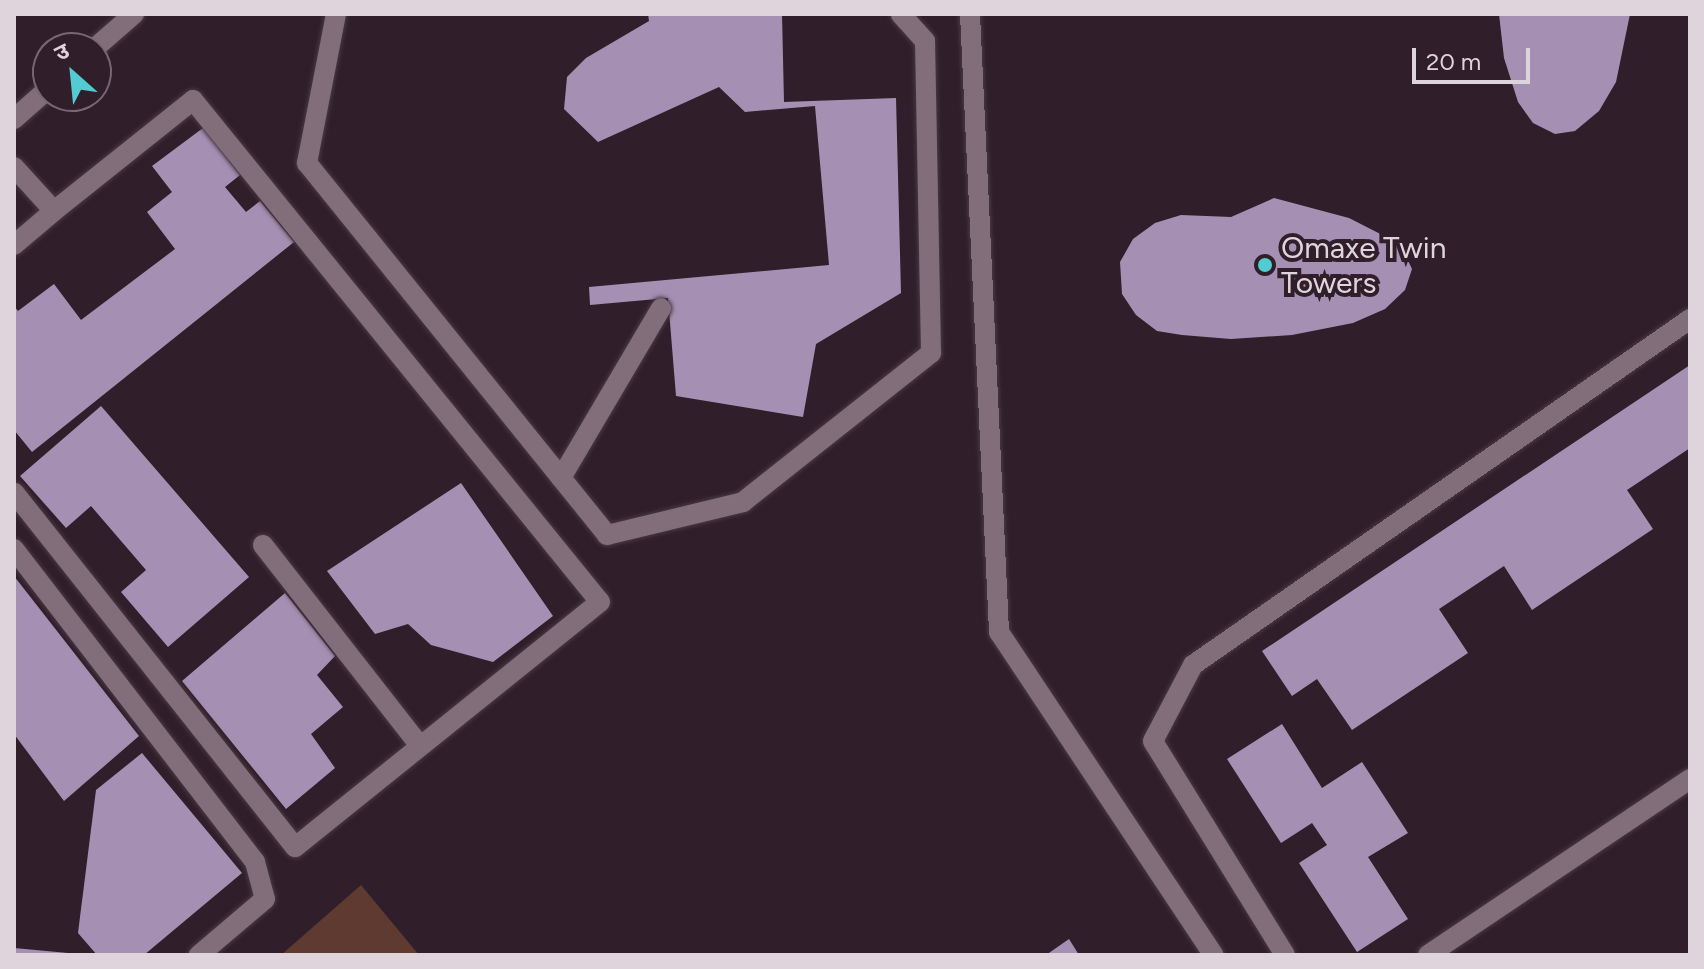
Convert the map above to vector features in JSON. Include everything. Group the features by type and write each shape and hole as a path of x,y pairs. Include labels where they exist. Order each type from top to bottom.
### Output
{"street":[{"path":"112,33 134,14"},
{"path":"336,14 307,163 607,535 743,502 931,353 925,41 901,14"},
{"path":"970,14 999,632 1214,955"},
{"path":"14,245 193,100 600,602 295,847 14,493"},
{"path":"14,119 32,103"},
{"path":"14,167 54,211"},
{"path":"561,478 661,308"},
{"path":"1285,955 1153,741 1193,665 1690,319"},
{"path":"263,545 420,746"},
{"path":"14,549 255,862 265,899 199,955"},
{"path":"1428,955 1690,779"}],"shaded area":[{"path":"361,885 419,955 281,955"}],"building":[{"path":"648,14 782,14 784,102 896,98 901,293 816,344 803,417 676,396 668,298 590,305 589,287 829,265 815,106 745,112 719,87 598,142 564,109 567,77 586,58 649,21"},
{"path":"1499,14 1630,14 1616,82 1599,111 1575,131 1555,134 1533,123 1518,102 1504,58"},
{"path":"203,128 240,175 225,187 246,212 260,201 294,242 32,452 14,430 14,306 18,311 54,284 81,320 175,249 147,212 172,192 152,166"},
{"name":"Omaxe Twin Towers","path":"1274,198 1349,218 1400,244 1412,269 1405,290 1385,309 1353,323 1292,335 1231,339 1182,335 1157,331 1136,315 1122,294 1120,262 1133,239 1155,223 1181,215 1231,217"},
{"path":"1690,365 1690,448 1627,490 1653,529 1532,610 1504,566 1439,609 1468,653 1352,730 1317,679 1292,696 1262,651"},
{"path":"101,406 249,577 168,647 121,592 146,570 91,506 66,528 20,476"},
{"path":"461,483 553,616 493,662 431,645 408,624 375,634 327,571"},
{"path":"14,576 139,736 64,801 14,734"},
{"path":"285,593 335,656 317,675 343,707 311,734 335,768 286,809 182,681"},
{"path":"1282,724 1322,788 1362,762 1408,833 1368,857 1408,919 1357,952 1299,863 1327,845 1312,823 1281,843 1227,759"},
{"path":"142,753 242,873 144,955 97,955 78,933 96,790"},
{"path":"1069,939 1079,955 1046,955"},
{"path":"14,948 68,953 68,955 14,955"}],"place":[{"name":"Omaxe Twin Towers","path":"1265,265"}]}
